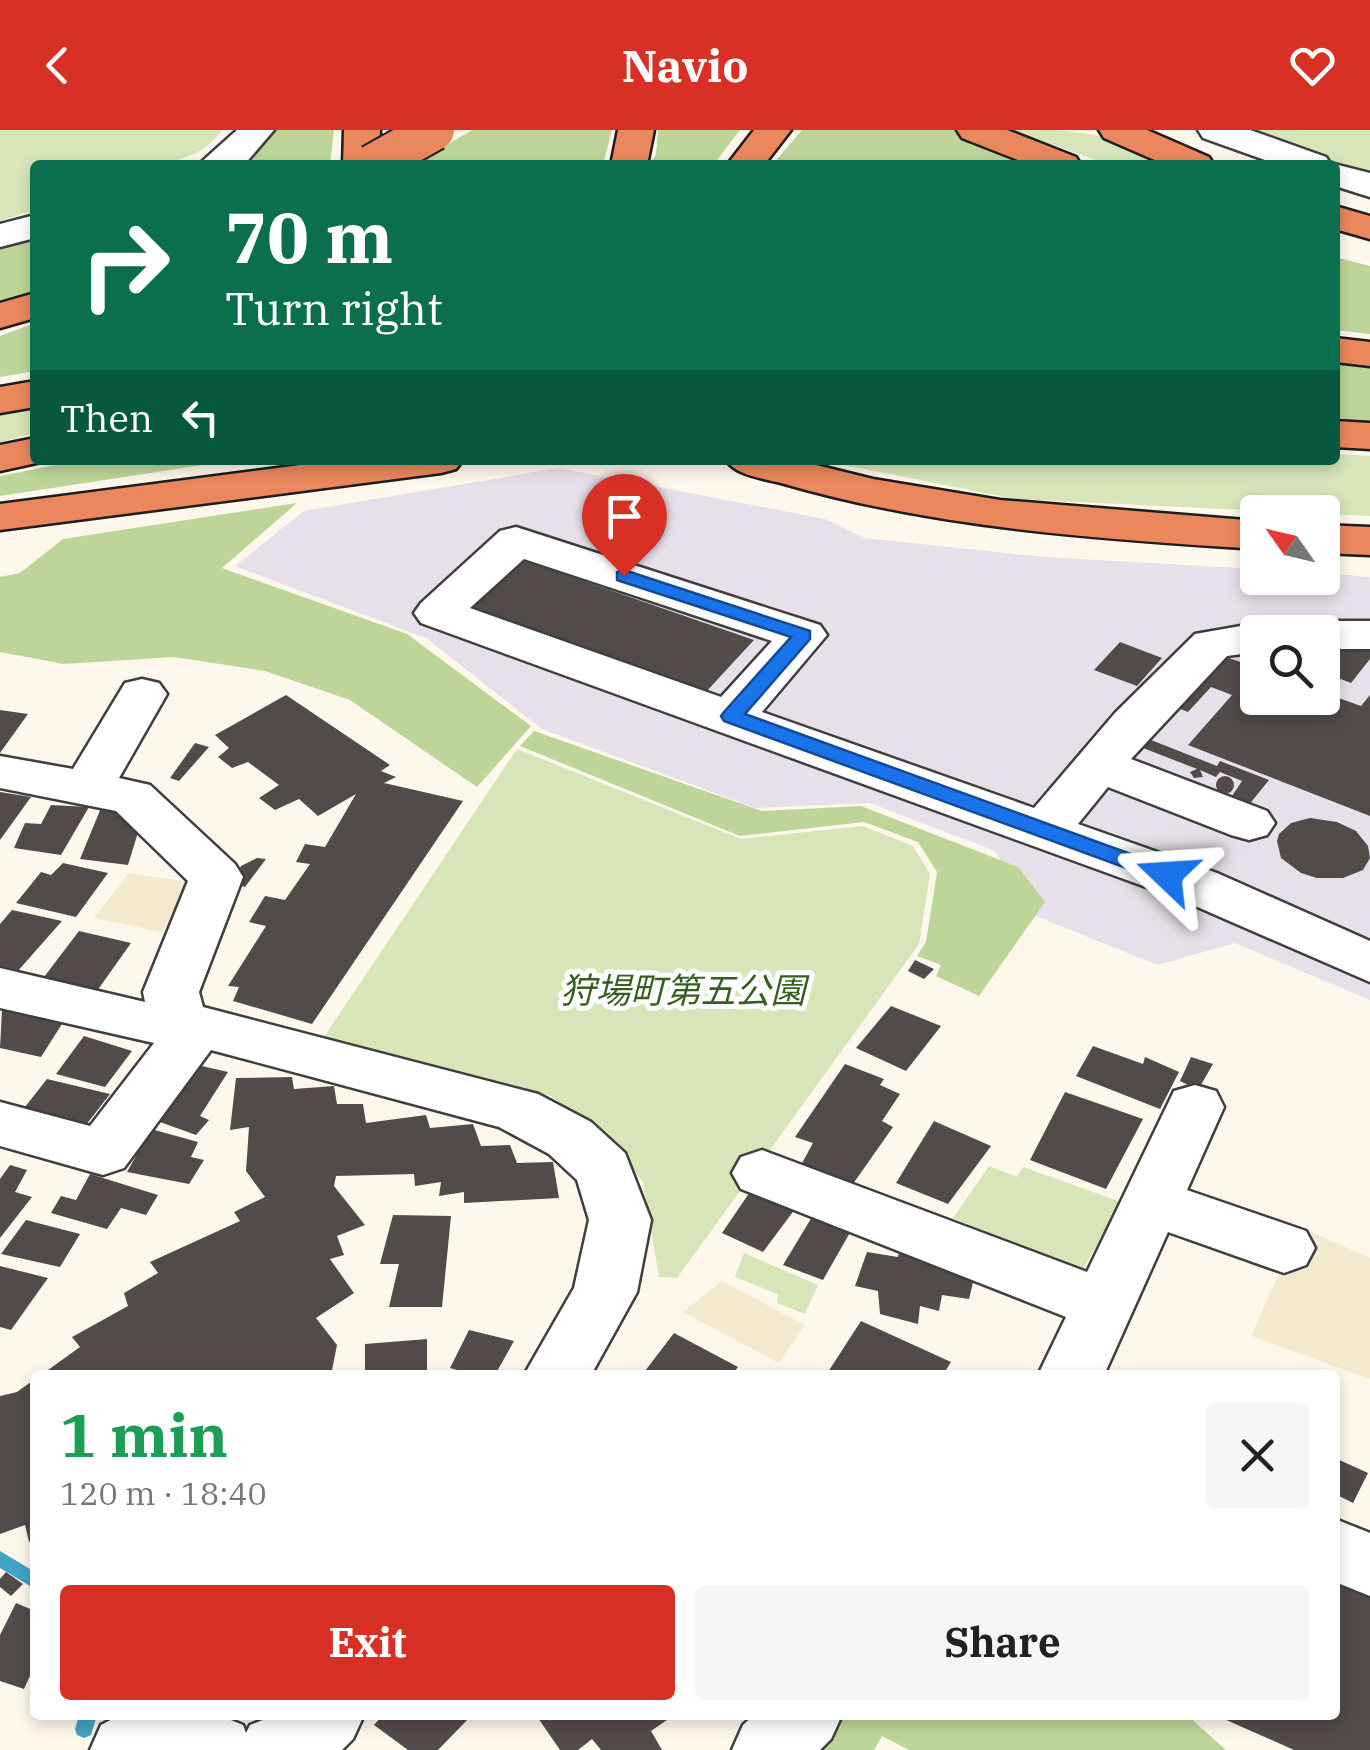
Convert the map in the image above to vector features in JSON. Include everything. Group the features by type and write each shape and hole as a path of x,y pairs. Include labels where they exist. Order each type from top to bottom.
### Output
{"highway":[{"path":"361,160 362,130"},
{"path":"402,160 403,130"},
{"path":"381,160 434,130"},
{"path":"630,160 636,130"},
{"path":"748,160 773,130"},
{"path":"975,130 1050,160"},
{"path":"1117,130 1185,160"},
{"path":"1340,218 1370,228"},
{"path":"1340,250 1370,259"},
{"path":"0,316 30,307"},
{"path":"1340,351 1370,354"},
{"path":"0,400 30,395"},
{"path":"1340,434 1370,436"},
{"path":"0,458 30,452"},
{"path":"0,517 402,465"},
{"path":"770,465 941,503 1139,528 1240,535"},
{"path":"1340,539 1370,540"}],"street":[{"path":"225,160 256,130"},
{"path":"1216,130 1300,160"},
{"path":"1340,175 1370,186"},
{"path":"0,236 30,227"},
{"path":"732,716 804,635 516,541 438,613 1198,886 1370,963"},
{"path":"1340,636 1370,635"},
{"path":"1045,830 1132,724 1212,644 1240,639"},
{"path":"87,788 142,694"},
{"path":"1100,765 1249,824"},
{"path":"0,772 132,797 216,877 171,992 188,1024"},
{"path":"0,988 145,1023 188,1024 518,1110 570,1138 604,1169 620,1220 605,1292 561,1370"},
{"path":"0,1124 103,1152 188,1024"},
{"path":"1073,1370 1195,1107"},
{"path":"762,1173 1101,1304"},
{"path":"1150,1201 1284,1248"},
{"path":"1340,1552 1370,1566"},
{"path":"276,1750 299,1742 322,1720"},
{"path":"769,1750 800,1720"},
{"path":"126,1750 166,1728 217,1750"}],"shaded area":[{"path":"558,468 825,519 865,538 1044,557 1240,568 1240,595 1340,595 1340,574 1370,577 1370,1000 1235,943 1157,965 1031,914 995,851 870,803 755,808 542,729 426,638 235,566 304,511"},
{"path":"129,873 189,882 162,932 94,918"},
{"path":"1300,1227 1370,1258 1370,1379 1251,1336"},
{"path":"722,1281 805,1325 779,1363 683,1312"}],"green space":[{"path":"0,130 222,130 206,146 176,160 30,160 30,212 0,221"},
{"path":"271,130 334,130 331,160 242,160"},
{"path":"472,130 612,130 604,160 424,158"},
{"path":"658,130 740,130 717,160 653,160"},
{"path":"802,130 954,130 1027,160 776,160"},
{"path":"1010,130 1060,130 1115,138 1164,160 1097,160"},
{"path":"1253,130 1370,130 1370,174"},
{"path":"30,239 30,292 0,302 0,248"},
{"path":"1340,258 1370,266 1370,334 1340,331"},
{"path":"30,325 30,372 0,377 0,336"},
{"path":"1340,363 1370,366 1370,422 1340,420"},
{"path":"30,410 30,434 0,442 0,415"},
{"path":"1340,454 1370,456 1370,516 1340,515 1340,495 1240,495 1240,510 1014,499 845,465 1340,465"},
{"path":"56,465 202,465 0,496 0,476"},
{"path":"297,503 222,568 407,634 531,726 477,787 350,700 265,671 174,657 64,664 0,652 0,577 20,573 63,539"},
{"path":"534,731 762,811 861,806 1018,867 1045,902 979,996 936,976 941,965 917,956 926,942 937,872 918,842 864,822 740,836 520,746"},
{"name":"狩場町第五公園","path":"517,749 741,839 863,826 913,846 930,874 919,944 677,1278 659,1277 643,1182 612,1141 551,1096 324,1037"},
{"path":"989,1166 1017,1177 1023,1167 1121,1202 1073,1287 960,1240 970,1225 953,1218"},
{"path":"744,1253 818,1285 805,1314 777,1303 778,1294 735,1277"},
{"path":"825,1720 1193,1720 1226,1750 909,1750 882,1736 874,1750 795,1750"}],"building":[{"path":"523,560 754,640 705,693 470,609"},
{"path":"1120,642 1162,658 1137,686 1094,670"},
{"path":"1340,645 1370,647 1370,659 1351,683 1340,679"},
{"path":"1220,655 1240,662 1240,715 1340,715 1340,698 1361,706 1370,695 1370,816 1188,745 1232,695 1211,687 1188,712 1173,706"},
{"path":"286,695 390,765 381,771 396,777 384,783 463,801 312,1024 233,1001 239,987 228,986 266,926 249,922 265,896 285,900 310,864 296,862 305,844 325,847 356,794 318,816 299,799 275,810 259,798 279,785 248,762 232,768 218,757 229,748 215,735"},
{"path":"0,710 28,714 0,753"},
{"path":"1146,738 1217,766 1220,761 1269,780 1248,806 1230,799 1242,781 1220,772 1216,777 1200,770 1203,777 1194,778 1190,772 1197,769 1138,746"},
{"path":"195,743 209,747 179,781 170,778"},
{"path":"1225,776 1234,785 1225,794 1216,785"},
{"path":"0,792 31,797 0,840"},
{"path":"51,805 89,807 61,855 14,848 25,823 41,824"},
{"path":"101,808 128,809 139,829 128,865 80,859"},
{"path":"1310,818 1337,822 1356,831 1368,846 1370,858 1363,870 1343,878 1317,878 1301,873 1281,858 1279,834 1291,823"},
{"path":"257,858 266,859 245,887 232,883 241,866"},
{"path":"63,863 108,873 76,917 16,903 41,872 51,875"},
{"path":"12,910 62,921 17,972 0,967 0,924"},
{"path":"79,931 131,943 97,991 44,977"},
{"path":"915,960 934,969 924,979 908,971"},
{"path":"891,1006 941,1026 906,1071 856,1048"},
{"path":"2,1010 62,1024 41,1057 0,1048"},
{"path":"84,1036 132,1051 105,1087 56,1074"},
{"path":"1093,1046 1143,1064 1145,1057 1179,1072 1160,1109 1076,1076"},
{"path":"1191,1057 1213,1064 1198,1090 1180,1081"},
{"path":"193,1064 228,1072 200,1116 209,1120 196,1135 157,1121"},
{"path":"845,1064 884,1079 880,1085 900,1094 882,1121 893,1127 848,1191 801,1165 813,1143 795,1137"},
{"path":"292,1077 294,1089 334,1086 337,1104 363,1104 366,1123 426,1115 430,1128 473,1124 481,1146 510,1145 517,1163 553,1162 559,1198 464,1203 464,1192 439,1196 441,1182 415,1186 414,1174 336,1176 334,1186 365,1225 337,1236 344,1255 330,1259 354,1293 316,1318 337,1345 332,1370 48,1370 80,1347 72,1337 128,1306 124,1293 158,1273 150,1262 240,1221 234,1212 265,1197 246,1171 249,1127 230,1130 236,1078"},
{"path":"47,1079 110,1094 86,1125 25,1107"},
{"path":"1065,1092 1143,1119 1106,1189 1030,1160"},
{"path":"934,1121 991,1146 948,1204 896,1183"},
{"path":"151,1129 198,1142 191,1157 204,1160 189,1184 127,1172"},
{"path":"10,1165 27,1170 15,1192 32,1197 0,1238 0,1179"},
{"path":"90,1174 158,1195 146,1215 121,1208 107,1229 51,1213 61,1196 76,1200"},
{"path":"754,1186 798,1205 763,1252 722,1233"},
{"path":"393,1215 451,1216 442,1307 389,1307 399,1264 380,1264"},
{"path":"812,1217 852,1229 823,1280 783,1265"},
{"path":"26,1220 80,1234 60,1267 1,1254"},
{"path":"900,1246 974,1278 969,1299 942,1295 939,1311 920,1306 918,1324 880,1314 878,1291 855,1286 867,1252 898,1257"},
{"path":"0,1266 48,1278 11,1330 0,1327"},
{"path":"861,1321 951,1362 946,1370 829,1370"},
{"path":"469,1330 514,1341 498,1370 450,1368"},
{"path":"674,1333 738,1367 736,1370 646,1370"},
{"path":"427,1339 427,1370 365,1370 365,1344"},
{"path":"30,1383 29,1542 25,1525 0,1534 0,1396 17,1392"},
{"path":"1340,1460 1368,1473 1353,1503 1340,1496"},
{"path":"6,1572 23,1584 11,1596 0,1587"},
{"path":"1340,1579 1370,1591 1370,1750 1294,1750 1226,1720 1340,1720"},
{"path":"16,1603 30,1609 30,1676 24,1689 0,1681 0,1635"},
{"path":"378,1720 467,1720 438,1750 408,1750 374,1725"},
{"path":"539,1720 667,1720 651,1731 662,1750 601,1750 592,1739 578,1750 560,1750"}],"waterway":[{"path":"0,1559 30,1578"},
{"path":"84,1729 87,1720"}],"route":[{"path":"624,576 804,635 732,716 1167,875"}]}
